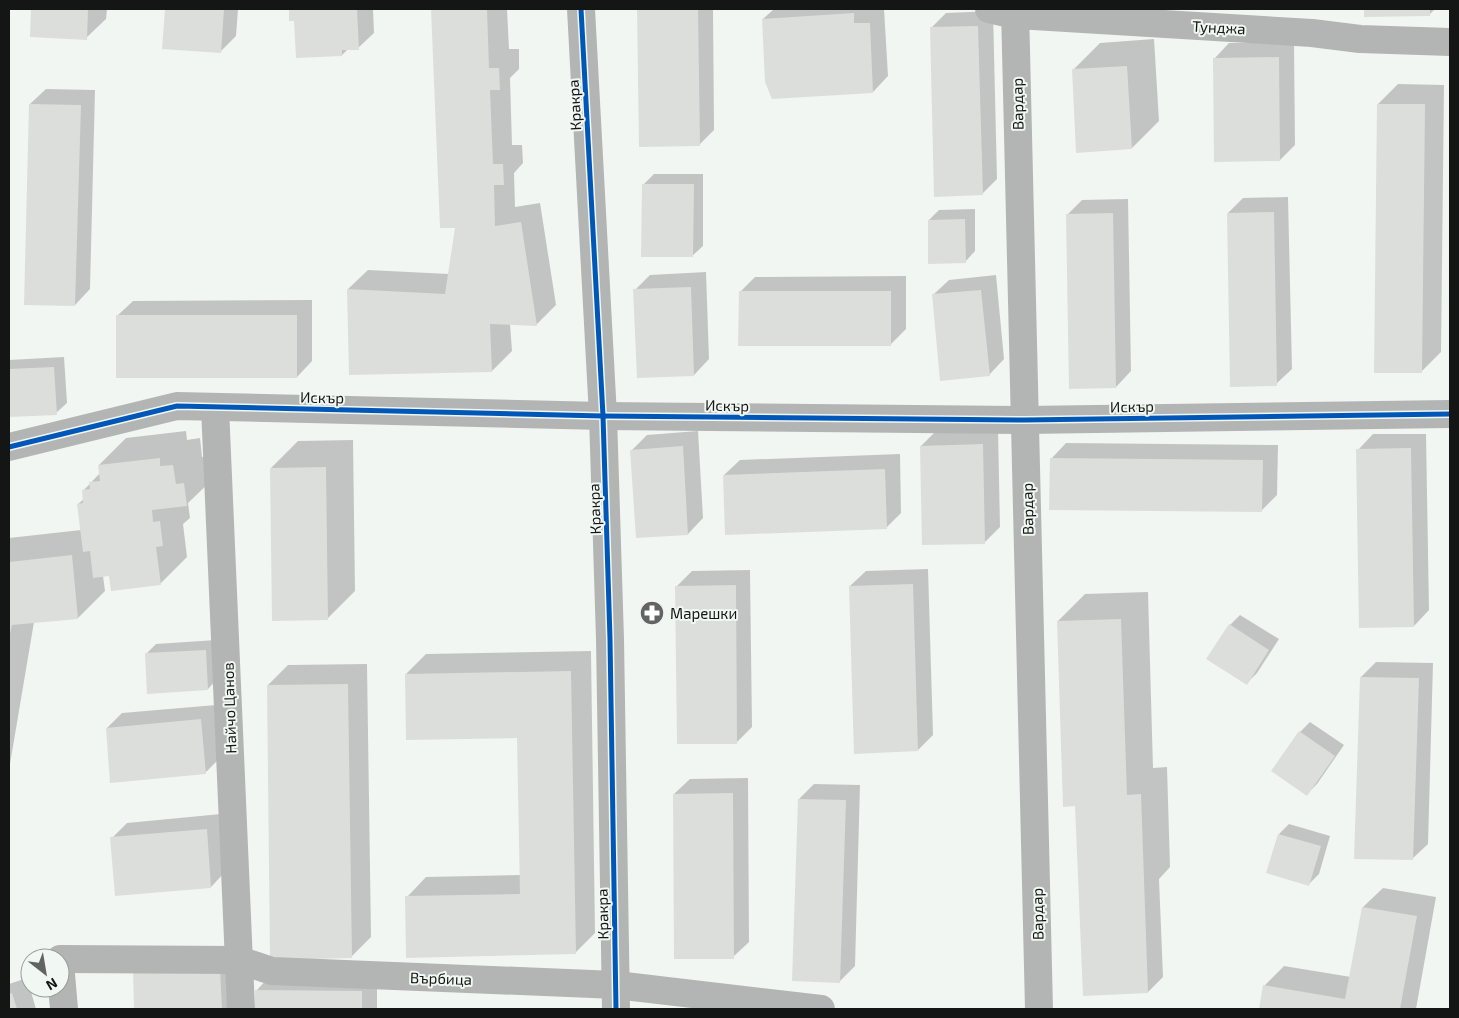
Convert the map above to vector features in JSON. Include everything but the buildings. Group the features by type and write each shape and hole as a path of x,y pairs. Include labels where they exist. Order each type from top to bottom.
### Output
{"street":[{"name":"Кракра","path":"581,9 603,416 610,639 616,997"},
{"name":"Тунджа","path":"989,9 1312,33 1360,39 1450,42"},
{"name":"Вардар","path":"1015,12 1039,1009"},
{"name":"Искър","path":"9,447 177,406 603,416 1025,420 1450,414"},
{"name":"Найчо Цанов","path":"216,407 241,1009"},
{"name":"Върбица","path":"70,959 239,960 272,971 616,997 821,1009"}],"cycle path":[{"path":"581,9 603,416 610,639 616,1009"},
{"path":"9,447 177,406 603,416 1025,420 1450,414"}],"place":[{"name":"Марешки","path":"652,613"}]}
